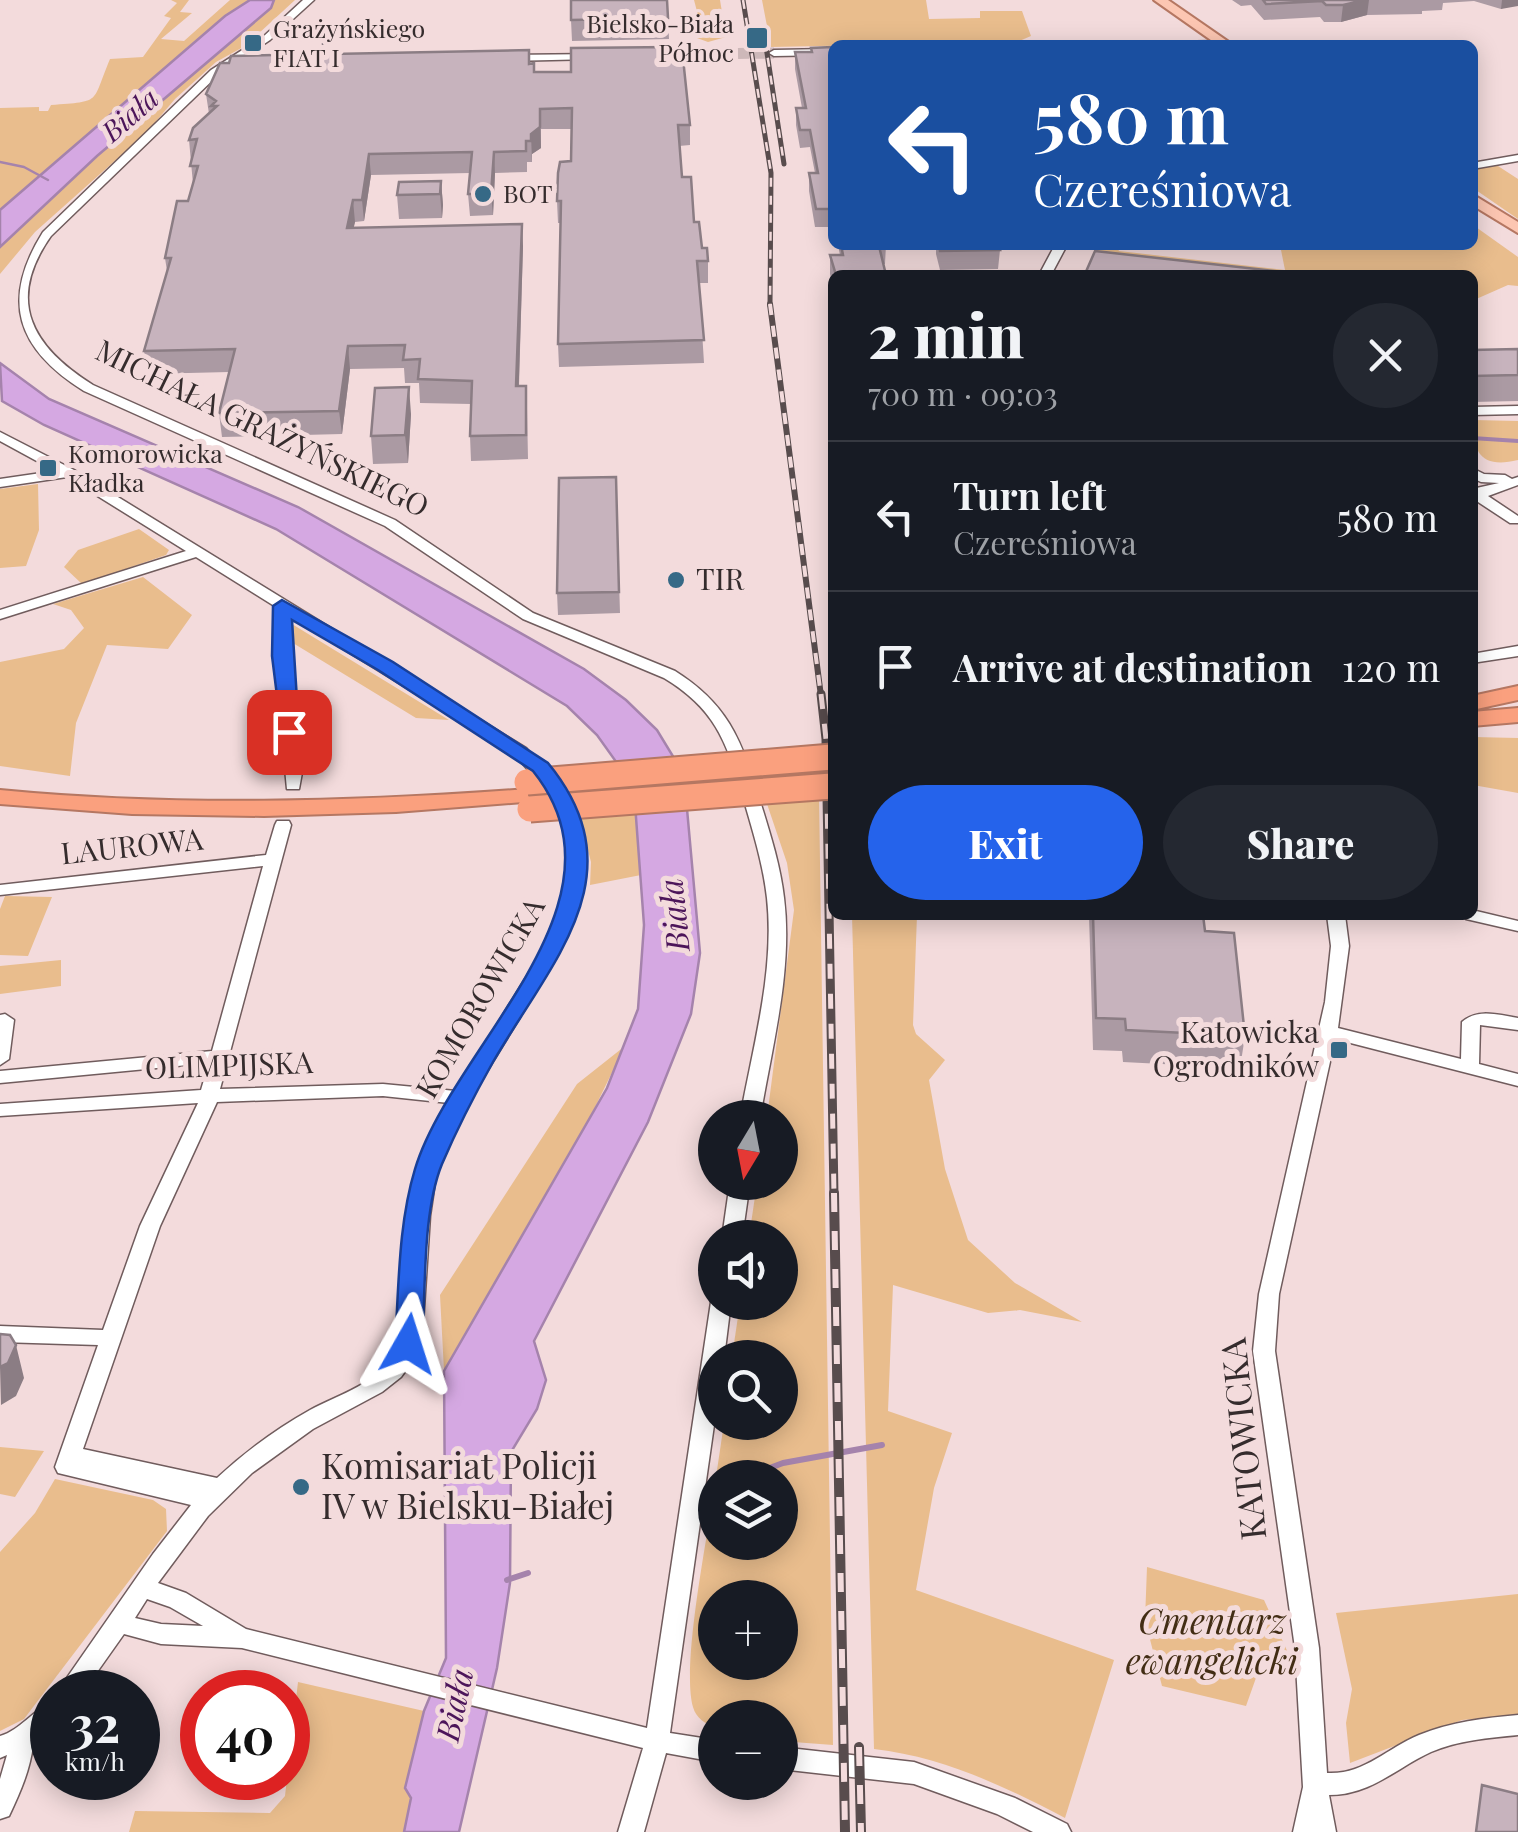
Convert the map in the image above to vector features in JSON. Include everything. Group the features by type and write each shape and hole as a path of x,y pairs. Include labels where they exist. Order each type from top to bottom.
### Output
{"highway":[{"path":"1478,703 1518,693"},
{"path":"1478,704 1518,701"},
{"path":"1478,721 1518,716"},
{"path":"1478,723 1518,726"},
{"path":"0,797 120,809 378,818 828,758"},
{"path":"528,796 828,771"},
{"path":"0,780 134,794 255,797 528,796 828,786"}],"main road":[{"path":"1160,0 1223,40"},
{"path":"1177,0 1225,40"},
{"path":"1196,40 1204,36 1204,29"},
{"path":"1478,202 1518,229"},
{"path":"1478,216 1518,243"}],"street":[{"name":"MICHAŁA GRAŻYŃSKIEGO","path":"309,0 268,38 180,104 154,135 38,245 21,283 26,324 39,348 93,388 390,522 532,618 658,670 688,686 714,708 730,731 738,755 765,846 776,912 773,973 753,1100"},
{"path":"774,53 828,52"},
{"path":"629,56 706,54"},
{"path":"239,56 263,60"},
{"path":"490,58 610,56"},
{"path":"1478,165 1518,158"},
{"path":"1478,410 1518,410"},
{"name":"KOMOROWICKA","path":"0,436 69,474 520,751 556,786 568,814 577,866 571,909 547,960 460,1098 434,1148 422,1190 412,1326 400,1363 368,1390 284,1436 215,1494 86,1670"},
{"path":"1,484 69,474"},
{"path":"1482,481 1518,479"},
{"path":"1482,481 1517,522"},
{"path":"1478,496 1517,522"},
{"path":"0,615 194,553"},
{"path":"282,606 282,656 294,786"},
{"path":"1478,658 1518,651"},
{"path":"215,1494 180,1490 68,1461 150,1226 209,1096 282,825"},
{"name":"LAUROWA","path":"0,890 271,860"},
{"path":"1478,916 1518,926"},
{"name":"KATOWICKA","path":"1323,1832 1315,1783 1307,1648 1268,1399 1264,1346 1271,1284 1338,978 1337,920"},
{"path":"1470,1067 1471,1022 1481,1018 1518,1024"},
{"path":"0,1059 5,1020"},
{"path":"1328,1031 1518,1080"},
{"path":"0,1078 218,1056"},
{"name":"OLIMPIJSKA","path":"0,1110 209,1096 404,1090 460,1098"},
{"path":"631,1832 656,1740 719,1320"},
{"path":"0,1334 110,1338"},
{"path":"144,1588 178,1600 242,1638"},
{"path":"121,1624 162,1634 242,1638 698,1749"},
{"path":"1315,1783 1358,1783 1398,1757 1442,1737 1468,1730 1518,1726"},
{"path":"0,1808 18,1766 10,1743"},
{"path":"798,1760 914,1773 1006,1806 1058,1832"},
{"name":"KATOWICKA","path":"1306,1832 1315,1783"}],"green space":[{"path":"171,0 189,0 180,12 192,13 161,39 184,41 230,0 250,0 225,16 0,210 0,108 39,107 39,111 48,111 51,105 88,101 97,92 110,59 143,57 171,18 164,16 177,3"},
{"path":"274,0 295,0 245,46 216,62 175,99 146,133 35,232 0,274 0,247 97,156 271,8"},
{"path":"694,0 720,0 726,37 708,42 697,38 699,19"},
{"path":"762,0 926,0 929,19 980,18 980,11 1022,11 1031,36 1022,40 828,40 828,46 771,47"},
{"path":"1501,164 1498,166 1518,179 1518,219 1478,191 1478,168"},
{"path":"1478,229 1518,257 1518,286 1508,285 1478,298 1478,270 1285,270 1281,250 1478,250"},
{"path":"1097,250 1285,270 1246,270"},
{"path":"1478,420 1518,421 1518,460 1496,462 1478,451"},
{"path":"38,484 39,530 26,566 0,568 0,489"},
{"path":"139,529 169,550 166,555 82,584 64,567 78,550"},
{"path":"143,577 192,615 168,649 107,645 76,723 70,776 0,766 0,662 64,649 84,628 71,610 53,604"},
{"path":"287,621 449,720 416,718 288,640"},
{"path":"1478,737 1518,738 1518,793 1478,786"},
{"path":"819,795 833,1745 798,1742 798,1700 698,1700 698,1716 690,1687 698,1595 698,1680 798,1680 798,1580 700,1580 703,1560 798,1560 798,1460 719,1460 721,1440 798,1440 798,1340 735,1340 737,1320 798,1320 798,1220 752,1220 754,1200 798,1200 798,1100 769,1100 794,910 787,863 766,801"},
{"path":"635,811 641,875 590,885 591,862 579,815"},
{"path":"5,896 52,897 28,956 0,955 0,909"},
{"path":"852,920 917,920 913,1025 916,1034 945,1060 929,1080 945,1169 968,1240 1015,1283 1082,1322 1020,1310 988,1313 893,1285 888,1411 952,1433 934,1488 916,1590 1114,1660 1065,1818 972,1774 874,1749"},
{"path":"61,960 61,986 0,994 0,966"},
{"path":"625,1046 577,1144 444,1371 440,1295 577,1084"},
{"path":"0,1447 44,1451 15,1497 0,1494"},
{"path":"55,1479 153,1500 166,1509 167,1531 61,1670 30,1670 30,1711 24,1719 0,1731 0,1552 35,1513"},
{"name":"Cmentarz ewangelicki","path":"1147,1567 1264,1600 1289,1655 1262,1661 1246,1706 1162,1686 1145,1620"},
{"path":"1518,1594 1518,1715 1462,1720 1350,1763 1346,1723 1352,1689 1336,1613"},
{"path":"310,1685 424,1711 405,1787 411,1797 404,1832 129,1832 135,1811 270,1813 281,1800 310,1800"}],"water":[{"name":"Biała","path":"250,0 274,0 271,8 97,156 0,247 0,210 225,16"},
{"name":"Biała","path":"0,363 49,399 298,507 584,669 626,700 657,730 674,758 687,809 700,953 691,1014 648,1122 534,1341 546,1380 537,1409 511,1452 510,1583 497,1668 459,1832 404,1832 411,1798 405,1788 424,1711 446,1658 444,1371 607,1088 638,1009 644,925 635,804 617,763 597,735 567,706 276,529 44,425 2,401"}],"building":[{"path":"571,0 667,0 668,18 571,20"},
{"path":"1263,0 1365,0 1326,5 1322,1 1266,4"},
{"path":"323,38 328,38 332,54 529,50 529,64 534,63 534,72 571,72 571,48 671,47 672,59 683,58 690,125 678,125 682,177 691,177 694,222 699,222 702,248 707,248 708,261 697,261 704,340 558,344 558,173 560,162 571,161 572,108 540,109 540,127 531,134 531,141 526,141 526,151 494,152 491,194 468,194 472,152 369,154 362,200 353,200 347,228 522,224 516,386 526,386 526,435 470,436 472,381 418,379 420,359 403,360 405,345 348,346 339,411 219,413 235,349 144,351 171,258 165,258 177,201 188,201 198,166 190,166 197,139 189,140 193,128 217,106 211,106 216,101 206,94 220,63 229,63 231,56 313,54 315,47 323,46"},
{"path":"828,47 828,209 816,209 809,173 818,173 810,130 800,130 796,108 806,108 795,52 812,52 811,48"},
{"path":"441,181 440,194 397,195 399,182"},
{"path":"842,250 880,250 885,270 834,270 830,255 843,255"},
{"path":"1095,251 1264,270 1087,270"},
{"path":"1518,349 1518,375 1478,376 1478,350"},
{"path":"409,387 405,435 371,436 375,388"},
{"path":"616,477 619,592 557,593 559,478"},
{"path":"1093,920 1204,920 1205,931 1234,933 1245,1036 1126,1030 1125,1019 1096,1018"},
{"path":"0,1334 10,1335 16,1345 8,1363 0,1367"},
{"path":"1482,1785 1518,1794 1518,1832 1476,1832"}],"waterway":[{"path":"0,162 24,167 48,180"},
{"path":"1478,438 1518,441"},
{"path":"798,1460 882,1445"},
{"path":"507,1580 528,1573"}],"tunnel":[{"path":"706,54 774,53"}],"railway":[{"path":"743,0 771,173 770,304"},
{"path":"765,40 784,164"},
{"path":"770,304 821,696"},
{"path":"821,694 826,739 828,853"},
{"path":"829,920 834,1195"},
{"path":"834,1193 845,1832"},
{"path":"859,1747 861,1832"}],"place":[{"name":"Bielsko-Biała Północ","path":"757,38"},
{"name":"Grażyńskiego FIAT I","path":"253,43"},
{"name":"BOT","path":"483,194"},
{"name":"Komorowicka Kładka","path":"48,468"},
{"name":"TIR","path":"676,580"},
{"name":"Katowicka Ogrodników","path":"1339,1050"},
{"name":"Komisariat Policji IV w Bielsku-Białej","path":"301,1487"}],"route":[{"path":"289,732 282,606 386,666 541,767 556,786 576,845 577,880 571,909 556,945 480,1063 434,1148 417,1224 408,1344"}]}
